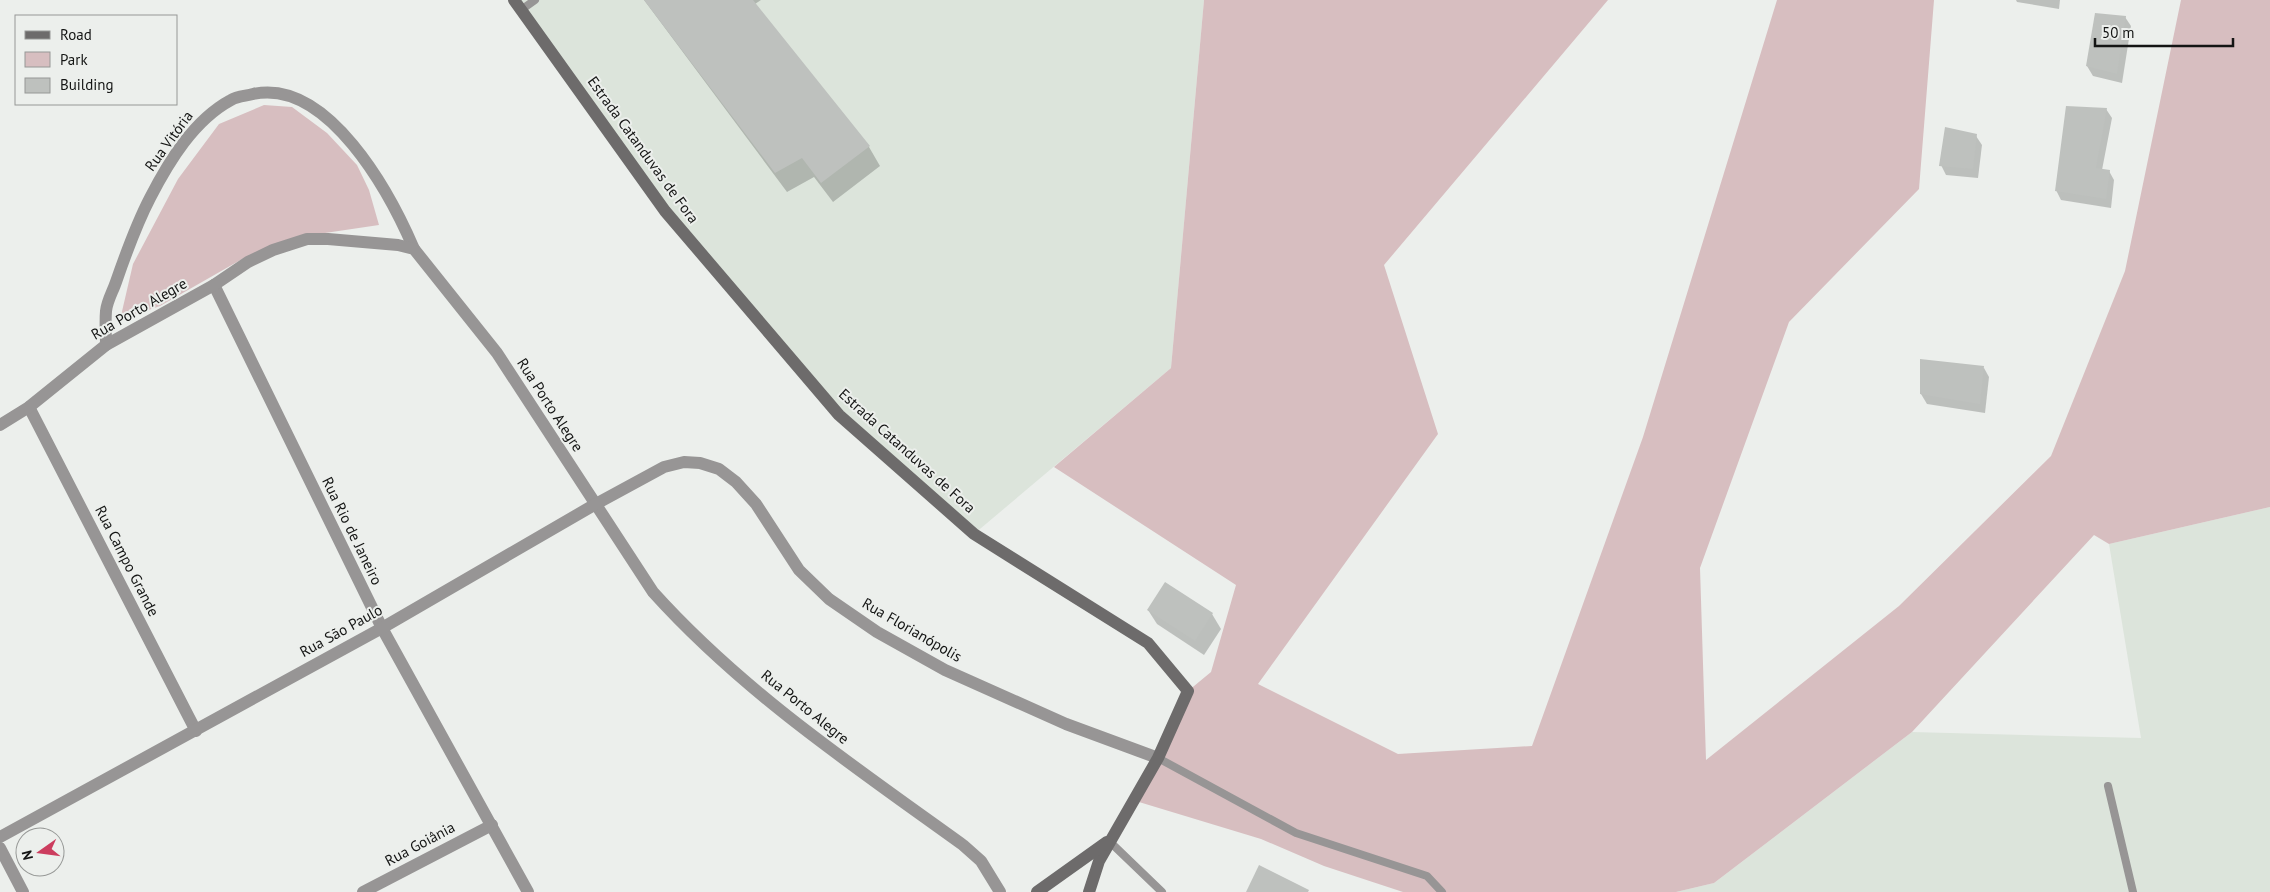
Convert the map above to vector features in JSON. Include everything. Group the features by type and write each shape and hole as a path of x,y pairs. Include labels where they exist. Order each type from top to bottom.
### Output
{"street":[{"name":"Estrada Catanduvas de Fora","path":"518,5 665,211 839,415 974,534 1148,643 1188,691 1158,758 1098,862 1089,892"},
{"name":"Rua Vitória","path":"106,345 106,310 136,226 165,169 207,116 233,98 263,92 278,92 292,97 318,112 339,128 383,188 400,217 414,249"},
{"name":"Rua Porto Alegre","path":"0,426 29,406 106,345 214,284 248,262 272,250 307,239 398,245 414,249 497,353 594,505 653,592 682,625 790,720 963,845 981,861 1000,892"},
{"name":"Rua Rio de Janeiro","path":"214,284 382,628 528,892"},
{"name":"Rua Campo Grande","path":"29,406 196,730"},
{"name":"Rua São Paulo","path":"0,837 382,628 594,505 664,467 684,462 700,463"},
{"name":"Rua Florianópolis","path":"700,463 719,468 736,482 756,504 799,570 829,599 877,632 945,670 1066,724 1158,758"},
{"name":"Rua Goiânia","path":"363,892 492,825"},
{"path":"1037,892 1109,840"},
{"path":"0,848 23,892"}],"lane":[{"path":"518,5 535,0"},
{"path":"1158,758 1296,833 1427,876 1442,892"},
{"path":"2108,786 2134,892"},
{"path":"1109,840 1162,892"}],"shaded area":[{"path":"514,0 1204,0 1171,368 974,534 839,415 665,211"},
{"path":"2270,507 2270,892 1676,892 1714,883 1912,732 2141,738 2109,544"}],"green space":[{"path":"1204,0 1608,0 1384,265 1438,434 1258,684 1398,754 1532,746 1643,437 1777,0 1934,0 1919,189 1789,322 1700,568 1706,760 1899,606 2051,456 2125,271 2181,0 2270,0 2270,507 2109,544 2094,535 1912,732 1714,883 1676,892 1403,892 1324,866 1261,839 1139,802 1188,691 1211,672 1236,585 1054,467 1171,368"},
{"path":"264,105 292,107 327,133 357,165 369,190 379,225 325,233 244,258 160,306 120,320 133,264 178,179 219,124"}],"building":[{"path":"644,0 753,0 870,146 821,183 802,158 775,173"},
{"path":"2095,13 2126,16 2117,74 2086,66"},
{"path":"2066,106 2107,108 2096,168 2110,170 2106,199 2055,191"},
{"path":"1945,127 1977,134 1973,169 1939,166"},
{"path":"1920,359 1984,366 1980,404 1920,394"},
{"path":"1165,582 1213,613 1195,641 1147,610"},
{"path":"1259,865 1309,890 1308,892 1246,892"}]}
